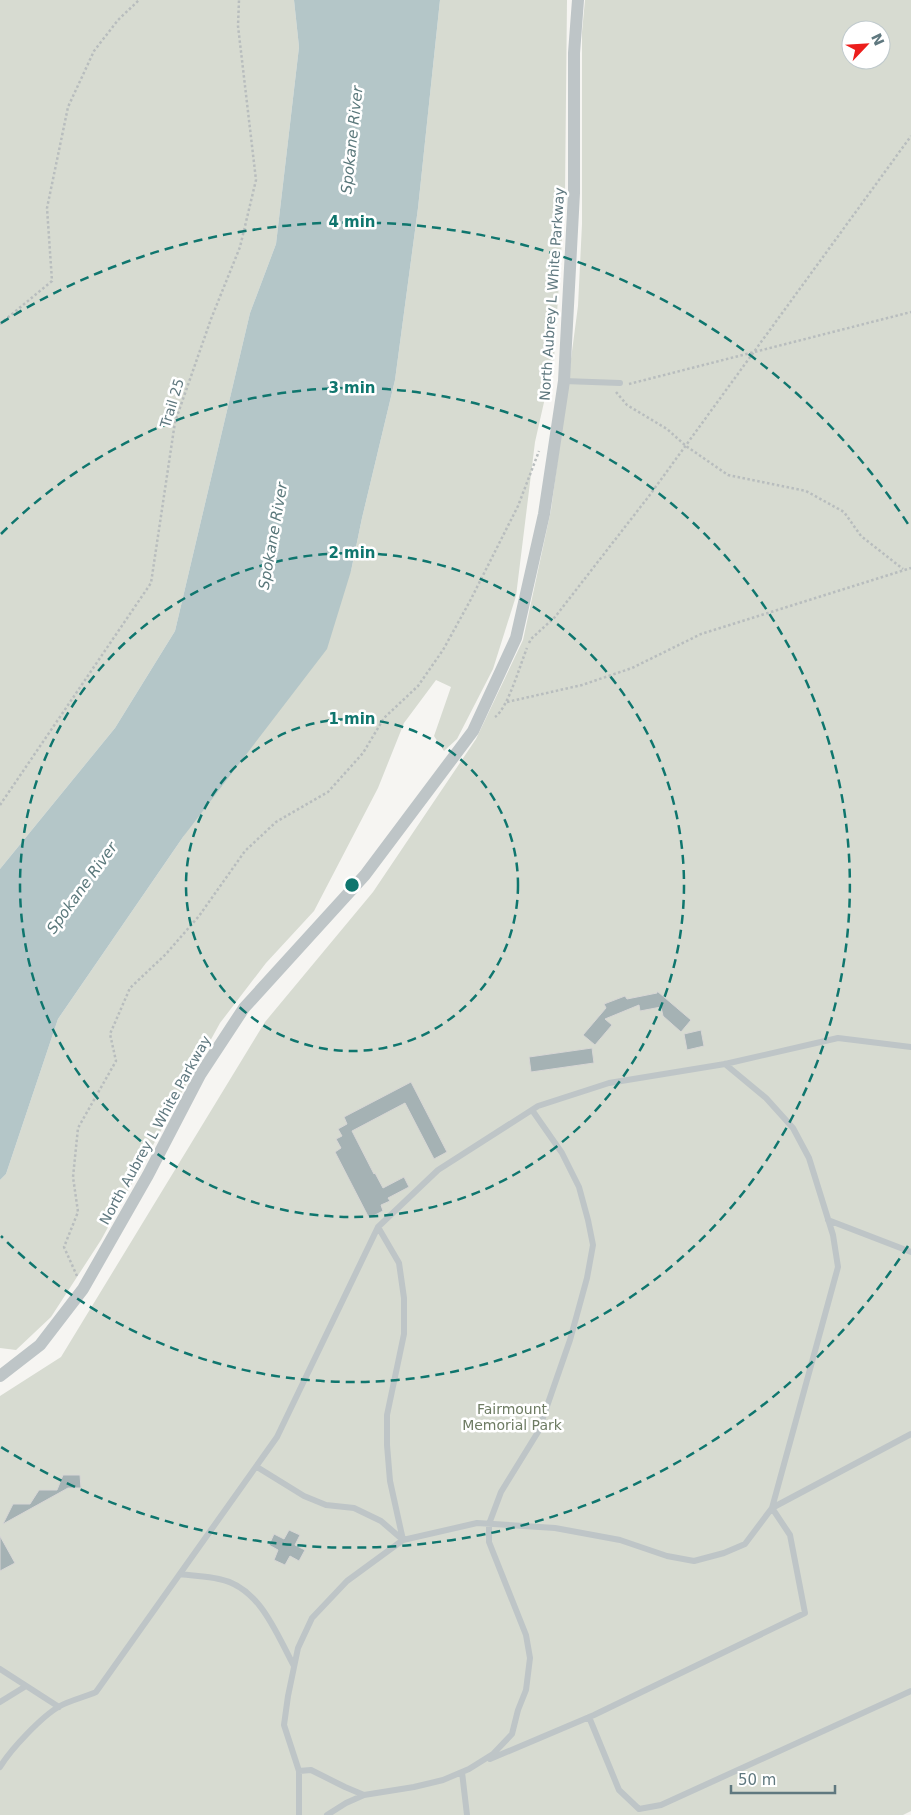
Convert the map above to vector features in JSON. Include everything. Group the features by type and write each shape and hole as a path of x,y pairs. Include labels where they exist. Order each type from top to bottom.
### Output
{"street":[{"name":"North Aubrey L White Parkway","path":"0,1376 40,1345 83,1289 148,1174 200,1075 244,1008 365,875 473,731 516,638 544,514 564,381 574,193 574,53 578,0"}],"lane":[{"path":"564,381 620,383"},
{"path":"0,1767 31,1730 59,1707 96,1692 277,1437 378,1227 438,1170 538,1106 609,1083 725,1064 838,1038 911,1047"},
{"path":"299,1815 299,1770 284,1725 298,1648 312,1618 346,1581 403,1540 477,1523 564,1530 620,1540 667,1556 694,1561 724,1553 745,1544 772,1508 838,1267 833,1235 809,1158 793,1128 766,1098 725,1064"},
{"path":"478,1764 493,1754 512,1734 518,1710 526,1690 530,1658 526,1634 489,1542 489,1524 501,1492 538,1432 570,1340 587,1278 593,1245 579,1187 562,1153 532,1110"},
{"path":"828,1220 911,1252"},
{"path":"378,1227 399,1263 404,1298 404,1334 387,1414 390,1481 403,1540"},
{"path":"772,1508 911,1434"},
{"path":"256,1466 304,1496 326,1505 354,1508 381,1521 403,1540"},
{"path":"327,1815 346,1803 364,1795 414,1787 443,1780 462,1772 589,1717 805,1613 790,1535 772,1508"},
{"path":"180,1574 220,1579 245,1589 263,1609 294,1666"},
{"path":"0,1669 59,1707"},
{"path":"0,1702 26,1686"},
{"path":"589,1717 619,1790 640,1812 670,1801 911,1691"},
{"path":"299,1770 311,1770 364,1795"},
{"path":"462,1772 467,1815"}],"path":[{"path":"0,324 52,281 47,208 68,107 94,52 118,20 139,0"},
{"name":"Trail 25","path":"0,805 151,583 175,422 210,319 240,247 256,180 238,26 239,0"},
{"path":"517,673 531,639 555,617 649,496 911,136"},
{"path":"620,383 632,384 911,312"},
{"path":"609,383 627,404 667,429 686,446 728,475 806,491 844,512 861,536 903,569"},
{"path":"83,1289 64,1248 78,1212 73,1177 78,1128 116,1062 110,1034 130,988 166,954 199,916 245,851 276,822 328,792 363,753 384,718 418,686 443,650 474,593 518,506 541,446"},
{"path":"507,702 582,685 624,671 701,634 911,568"}],"green space":[{"path":"0,0 294,0 299,47 276,244 250,313 175,631 115,728 0,869"},
{"path":"440,0 567,0 565,194 554,358 535,442 516,596 493,669 457,739 444,751 434,736 451,687 436,680 404,723 378,788 314,911 266,963 220,1023 101,1240 51,1317 16,1350 0,1348 0,1180 6,1174 58,1019 183,837 351,571 395,380 418,208"},
{"name":"Fairmount Memorial Park","path":"585,0 911,0 911,1811 903,1815 0,1815 0,1396 61,1357 265,1022 373,892 476,739 523,640 551,510 578,306 582,224 582,32"}],"water":[{"name":"Spokane River","path":"294,0 440,0 418,208 395,380 351,571 327,649 183,837 58,1019 6,1174 0,1180 0,869 115,728 175,631 250,313 276,244 299,47"}],"building":[{"path":"657,991 691,1020 681,1032 663,1016 661,1007 640,1011 639,1005 605,1019 612,1025 595,1045 583,1035 606,1008 604,1004 625,996 627,999 657,993"},
{"path":"701,1030 704,1046 687,1050 684,1034"},
{"path":"592,1048 594,1063 531,1072 529,1057"},
{"path":"411,1082 447,1152 434,1159 405,1103 352,1131 383,1188 404,1177 409,1187 388,1198 390,1201 381,1205 383,1211 369,1218 335,1152 341,1148 336,1139 342,1136 338,1129 347,1124 344,1117"},
{"path":"63,1475 80,1475 81,1488 68,1488 3,1524 13,1504 30,1504 39,1490 57,1490"},
{"path":"289,1530 300,1535 295,1545 305,1550 299,1561 290,1556 285,1565 274,1560 278,1550 269,1545 274,1534 284,1539"},
{"path":"0,1536 15,1563 0,1571"}]}
